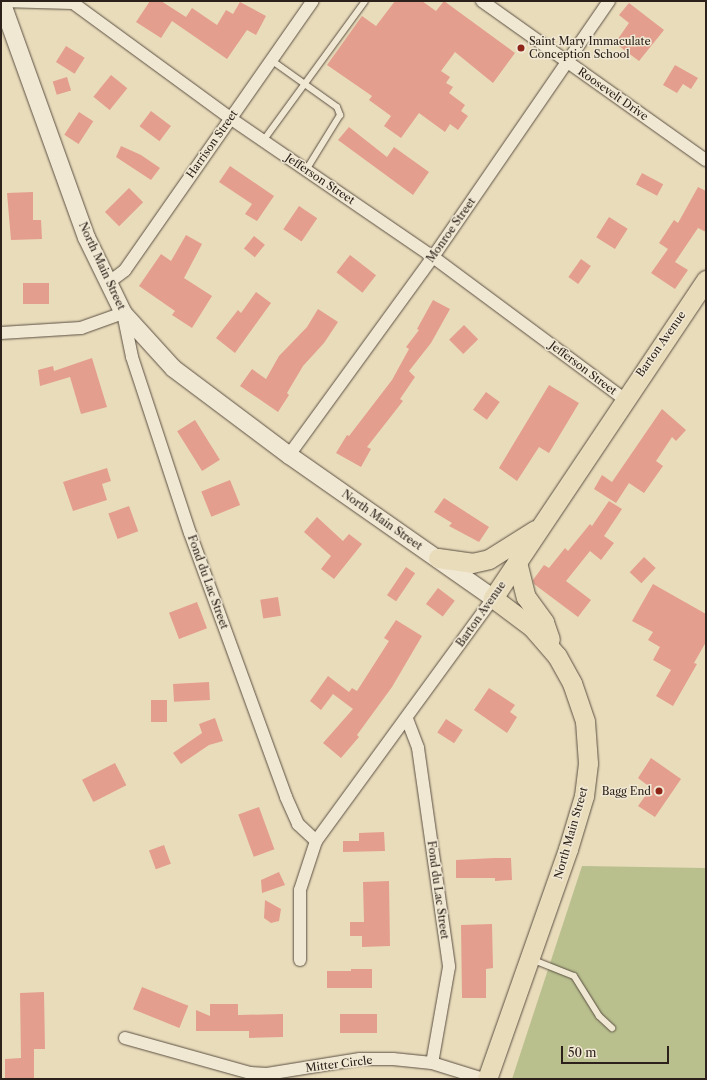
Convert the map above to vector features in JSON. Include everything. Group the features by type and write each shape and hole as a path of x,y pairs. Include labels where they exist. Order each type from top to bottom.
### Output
{"main road":[{"name":"North Main Street","path":"1,1 81,223 123,313 173,368 289,455 438,558 533,628 557,656 572,683 585,721 588,763 584,796 530,958 487,1079"},
{"name":"Barton Avenue","path":"493,598 624,399 706,280"},
{"path":"438,558 472,563 489,559 540,527"},
{"path":"517,562 526,597 544,622 557,656"}],"street":[{"name":"Jefferson Street","path":"1,1 73,3 230,118 433,257 624,399"},
{"name":"Harrison Street","path":"108,283 125,270 313,1"},
{"name":"Roosevelt Drive","path":"482,1 706,160"},
{"name":"Monroe Street","path":"289,455 433,257 609,1"},
{"path":"1,333 81,328 123,313"},
{"name":"Fond du Lac Street","path":"123,313 132,357 190,533 286,798 298,824 316,841"},
{"name":"Barton Avenue","path":"300,960 300,890 316,841 407,719 493,598"},
{"name":"Fond du Lac Street","path":"407,719 418,748 449,967 432,1063"},
{"name":"Mitter Circle","path":"125,1038 250,1073 267,1074 360,1059 432,1063 483,1079"}],"lane":[{"path":"263,141 362,2"},
{"path":"271,60 337,107 340,115 306,170"},
{"path":"530,958 574,976 599,1016 612,1028"}],"green space":[{"path":"582,866 706,868 706,1079 512,1079"}],"building":[{"path":"150,1 161,1 186,17 192,8 217,25 226,10 233,14 240,2 266,16 256,35 247,30 227,59 172,21 161,38 136,22"},
{"path":"395,1 422,1 436,11 444,1 515,53 493,83 455,52 441,71 450,77 446,83 453,87 449,93 465,105 461,111 468,116 458,130 450,124 445,132 419,113 401,138 384,126 391,116 369,100 372,96 327,65 362,16 376,26"},
{"path":"629,3 664,30 639,61 615,43 629,23 619,15"},
{"path":"66,46 85,58 75,74 56,62"},
{"path":"675,65 698,78 691,89 683,84 677,93 663,85"},
{"path":"111,75 127,88 110,110 93,97"},
{"path":"67,77 71,90 57,95 53,81"},
{"path":"151,111 171,126 160,141 140,126"},
{"path":"79,112 93,121 79,144 64,135"},
{"path":"349,127 387,157 394,147 429,172 413,195 338,140"},
{"path":"121,146 141,155 160,168 151,180 116,157"},
{"path":"230,166 274,196 257,221 245,214 252,204 219,182"},
{"path":"642,173 663,184 657,196 636,184"},
{"path":"698,187 706,191 706,232 698,228 675,262 688,270 675,289 651,273 668,249 659,243 674,220 678,223"},
{"path":"129,188 143,202 119,226 105,212"},
{"path":"33,192 33,220 41,220 42,239 11,240 7,193"},
{"path":"299,206 317,218 302,242 283,229"},
{"path":"609,217 628,229 615,249 596,237"},
{"path":"186,235 202,244 184,278 212,296 192,328 172,315 175,311 139,286 161,254 171,261"},
{"path":"254,236 265,245 255,257 244,248"},
{"path":"350,255 376,275 362,293 336,272"},
{"path":"581,259 591,266 578,284 568,277"},
{"path":"23,283 49,283 49,304 23,304"},
{"path":"256,292 271,303 235,353 216,338 238,310 241,313"},
{"path":"433,300 450,309 431,343 409,371 415,377 400,399 403,401 367,447 371,449 361,467 336,453 347,435 349,436 392,380 409,349 406,347 419,330 417,329"},
{"path":"318,309 338,322 324,343 303,366 287,393 289,395 278,412 240,386 252,369 266,379 279,356 307,327"},
{"path":"464,325 478,339 463,354 449,340"},
{"path":"92,358 107,407 81,414 70,377 40,386 38,370 53,366 54,371"},
{"path":"549,385 579,403 549,453 539,447 517,481 499,468"},
{"path":"486,392 500,402 487,420 473,410"},
{"path":"662,409 686,430 676,441 672,437 656,461 663,466 644,493 629,483 616,503 594,489 602,475 612,482"},
{"path":"195,420 220,460 202,471 177,431"},
{"path":"107,468 111,481 102,484 107,500 73,511 63,482"},
{"path":"230,480 240,505 211,517 201,492"},
{"path":"444,498 489,527 479,542 449,526 452,523 434,512"},
{"path":"609,501 622,509 604,536 614,543 601,560 590,551 566,581 591,600 578,617 534,584 533,580 544,565 549,568 565,548 568,551 590,524 592,526"},
{"path":"129,506 138,531 118,539 108,514"},
{"path":"317,517 343,541 349,534 362,544 334,579 321,569 331,556 304,532"},
{"path":"644,557 656,568 641,583 630,572"},
{"path":"406,567 415,573 396,601 387,595"},
{"path":"653,584 706,614 706,642 694,663 697,664 673,706 656,696 671,670 653,660 660,647 648,640 653,632 632,621"},
{"path":"438,588 455,601 443,617 426,604"},
{"path":"278,597 281,616 263,619 260,600"},
{"path":"197,602 207,628 179,639 169,613"},
{"path":"396,620 422,636 392,687 357,735 359,737 341,758 323,743 353,709 333,694 321,710 310,701 328,676 349,692 352,688 357,691 389,641 384,638"},
{"path":"209,682 210,700 174,702 173,684"},
{"path":"489,688 515,705 510,712 517,717 507,733 474,710"},
{"path":"151,700 167,700 167,722 151,722"},
{"path":"215,718 223,741 209,745 181,764 173,753 202,733 199,724"},
{"path":"446,719 463,730 454,743 437,732"},
{"path":"651,758 681,779 655,817 638,806 651,788 638,778"},
{"path":"115,763 126,785 93,802 82,780"},
{"path":"259,807 274,849 254,857 238,815"},
{"path":"384,832 385,851 343,852 343,841 359,841 359,833"},
{"path":"164,845 171,864 156,869 149,850"},
{"path":"511,858 512,880 495,881 495,878 456,878 456,860"},
{"path":"279,872 285,885 262,893 261,880"},
{"path":"389,881 390,946 362,947 362,936 350,936 350,922 364,922 363,882"},
{"path":"265,900 281,909 279,921 271,923 264,918"},
{"path":"492,924 493,968 486,969 486,998 462,998 461,925"},
{"path":"351,969 372,969 372,988 327,988 327,971 351,971"},
{"path":"142,987 188,1006 179,1028 133,1009"},
{"path":"44,992 45,1049 34,1049 34,1079 5,1079 5,1059 21,1058 20,993"},
{"path":"210,1004 238,1004 238,1015 283,1014 283,1037 249,1038 249,1031 196,1031 196,1010 210,1016"},
{"path":"340,1014 377,1014 377,1033 340,1033"}],"place":[{"name":"Saint Mary Immaculate Conception School","path":"521,48"},
{"name":"Bagg End","path":"659,791"}]}
